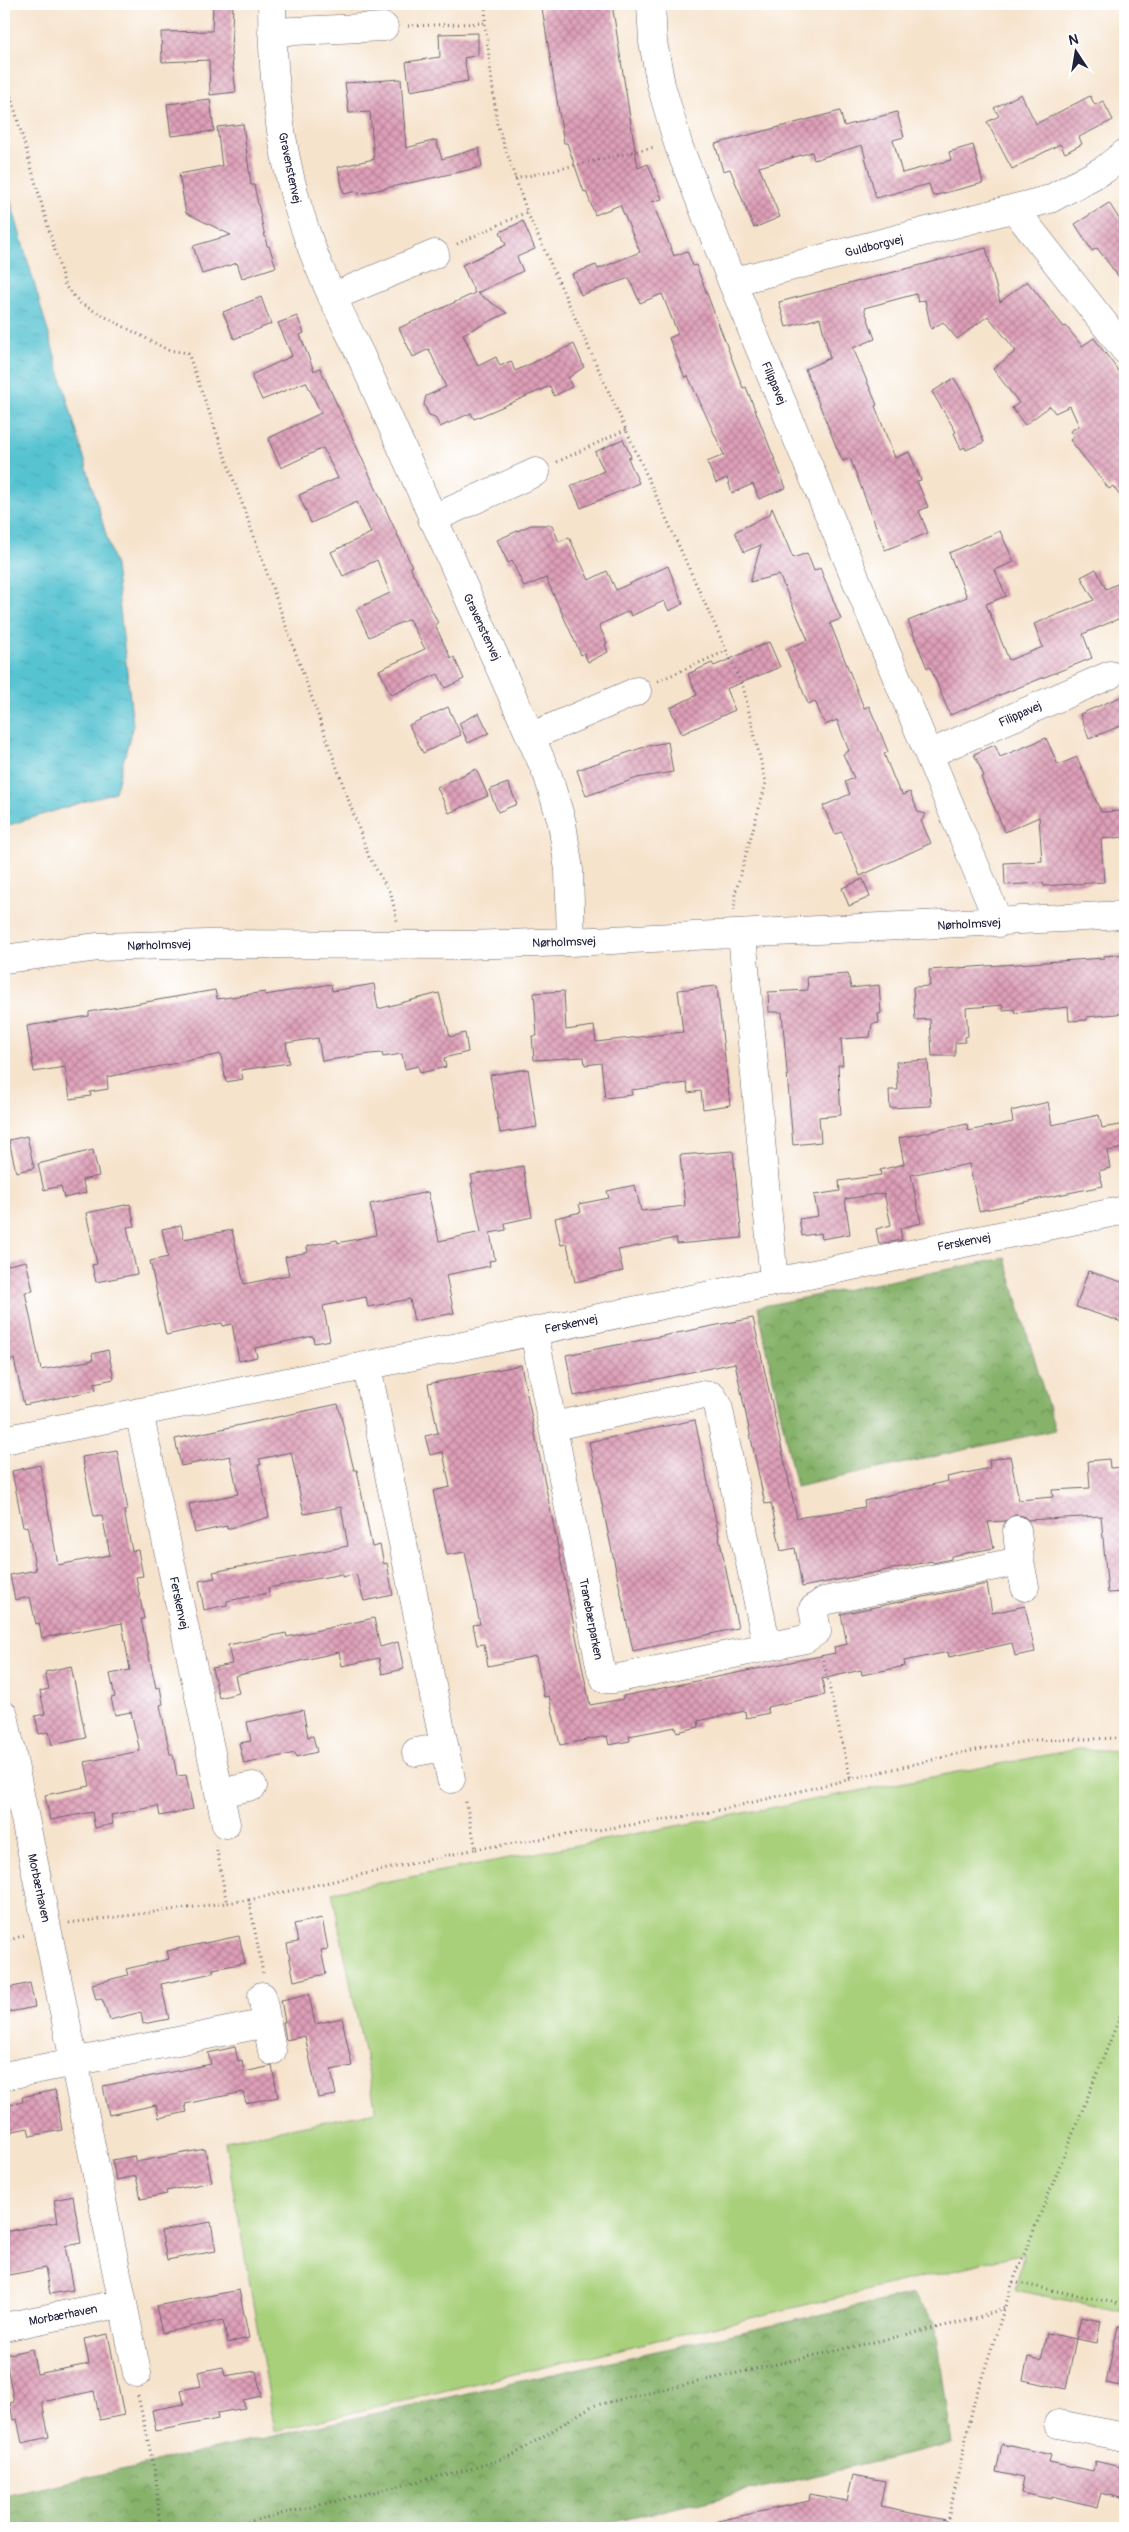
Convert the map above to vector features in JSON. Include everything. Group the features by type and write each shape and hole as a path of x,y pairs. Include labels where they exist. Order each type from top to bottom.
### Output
{"street":[{"name":"Gravenstenvej","path":"272,4 276,94 286,158 304,228 332,297 360,354 432,518 532,736 548,776 562,823 569,870 572,942"},
{"name":"Filippavej","path":"651,4 660,85 677,142 732,282 999,923"},
{"path":"272,32 384,27"},
{"name":"Guldborgvej","path":"732,282 1050,200 1078,186 1125,153"},
{"path":"1015,210 1125,350"},
{"path":"332,297 435,254"},
{"path":"432,518 536,472"},
{"name":"Filippavej","path":"929,754 1110,675"},
{"path":"532,736 636,691"},
{"name":"Nørholmsvej","path":"4,959 98,947 208,944 402,945 572,942 999,923 1125,915"},
{"path":"742,935 746,950 774,1280"},
{"name":"Ferskenvej","path":"4,1440 367,1367 774,1280 1125,1210"},
{"name":"Tranebærparken","path":"534,1332 601,1670 605,1679 614,1679 805,1639 817,1631"},
{"path":"367,1367 451,1779"},
{"path":"554,1426 700,1395 712,1396 718,1405 767,1647"},
{"name":"Ferskenvej","path":"139,1412 226,1824"},
{"path":"817,1631 813,1609 824,1601 1022,1574 1017,1530"},
{"name":"Morbærhaven","path":"4,1715 137,2373"},
{"path":"416,1752 444,1747"},
{"path":"219,1793 253,1786"},
{"path":"262,1996 272,2051"},
{"path":"4,2076 267,2024"},
{"name":"Morbærhaven","path":"4,2327 123,2303"},
{"path":"1058,2424 1125,2437"}],"path":[{"path":"486,4 485,23 497,124 526,212 627,429 743,687 766,783 735,894 734,914 742,935"},
{"path":"384,27 485,23"},
{"path":"4,72 65,286 81,304 168,350 188,353 369,857 391,894 402,945"},
{"path":"515,179 677,142"},
{"path":"435,254 526,212"},
{"path":"536,472 627,429"},
{"path":"636,691 726,651"},
{"path":"817,1631 851,1781"},
{"path":"48,1928 74,1922 227,1904 476,1849 707,1813 851,1781 970,1751 1034,1740 1125,1738"},
{"path":"451,1779 461,1781 476,1849"},
{"path":"226,1824 217,1829 215,1838 227,1904"},
{"path":"249,1900 265,1984 262,1996"},
{"path":"946,2528 974,2402 1013,2282 1125,2004"},
{"path":"1013,2282 1125,2305"},
{"path":"223,2528 474,2468 513,2455 592,2406 979,2318 1005,2307"},
{"path":"137,2373 135,2380 156,2477 160,2528"}],"green space":[{"path":"1005,1258 1055,1430 796,1487 758,1307"},
{"path":"1078,1749 1125,1751 1125,2312 1015,2290 1024,2253 275,2431 225,2141 376,2111 332,1892"},
{"path":"913,2294 935,2322 952,2444 588,2528 4,2528 4,2496"}],"water":[{"path":"4,178 115,566 133,725 115,792 6,826 4,840"}],"building":[{"path":"213,4 233,4 231,52 236,92 210,95 209,60 162,62 161,32 212,31"},
{"path":"546,4 612,4 638,168 648,164 662,199 652,202 674,256 687,251 693,266 696,265 743,388 746,387 786,488 759,499 753,484 732,493 727,478 716,483 707,462 724,455 688,376 685,378 669,338 678,334 662,294 640,303 629,278 581,295 572,274 596,265 598,269 640,252 620,205 595,215 586,191 584,192 567,143 564,143 542,8 547,7"},
{"path":"478,33 478,55 464,58 468,81 410,91 406,62 440,57 439,34"},
{"path":"401,79 406,148 436,140 442,159 479,148 482,167 359,194 358,191 344,194 338,167 374,159 370,112 349,113 345,83"},
{"path":"1021,94 1036,124 1090,96 1095,105 1103,101 1113,120 1079,137 1082,144 1065,153 1060,144 1012,169 987,122 999,116 994,108"},
{"path":"210,99 214,131 171,136 167,104"},
{"path":"840,111 844,126 897,112 904,137 893,140 902,173 951,160 949,152 973,145 983,183 933,196 929,184 876,198 862,145 814,160 812,152 759,167 780,217 754,228 730,169 723,171 715,144"},
{"path":"243,124 251,185 254,185 267,246 269,246 276,267 242,278 237,263 202,274 193,246 231,235 186,213 179,174 222,166 217,127"},
{"path":"1109,203 1125,228 1125,285 1097,248 1092,251 1075,224"},
{"path":"523,221 535,249 517,257 523,271 477,293 507,313 463,334 478,366 496,357 500,366 511,361 515,371 574,344 584,367 568,378 572,387 554,396 550,386 474,419 471,413 440,427 435,417 429,415 424,404 426,396 446,387 429,349 413,357 399,328 475,293 462,265 506,245 500,232"},
{"path":"986,248 1000,302 1027,281 1082,346 1094,338 1125,380 1125,503 1113,486 1109,489 1070,440 1074,437 1070,431 1079,426 1070,406 1055,413 1050,406 1025,425 1012,408 1019,403 993,369 1016,351 988,316 957,339 943,322 931,329 925,300 918,302 916,294 864,308 875,339 853,348 877,405 875,406 895,458 909,452 921,480 917,481 928,507 919,511 928,533 885,550 850,458 843,461 805,369 830,358 820,318 786,327 779,302"},
{"path":"261,297 271,324 234,339 223,312"},
{"path":"297,316 304,333 300,335 314,371 320,368 412,566 410,567 438,623 435,625 451,659 454,657 464,679 445,688 438,674 391,695 379,670 425,649 409,619 369,637 356,609 390,593 377,560 343,576 331,552 371,533 357,502 311,523 299,495 338,478 323,448 281,468 270,443 269,438 321,413 306,382 262,400 252,378 253,374 292,356 278,323"},
{"path":"954,378 969,403 984,442 966,450 965,447 961,449 954,433 956,432 932,392"},
{"path":"623,439 631,457 628,458 639,483 581,508 571,486 604,471 595,452"},
{"path":"772,508 793,558 807,553 814,571 820,568 841,619 830,623 864,708 869,706 883,739 888,752 884,754 899,791 901,791 902,795 910,792 918,812 926,814 921,821 931,843 860,876 842,832 835,834 823,806 850,794 845,782 854,778 843,754 849,751 837,720 825,725 815,701 808,704 786,649 808,640 779,575 750,582 761,545 744,552 735,532 770,514"},
{"path":"531,525 552,525 559,542 569,537 589,580 607,571 616,590 668,566 683,604 669,611 664,601 631,616 629,611 599,625 607,643 605,644 608,652 588,662 584,653 581,655 546,578 524,587 512,561 508,563 497,540"},
{"path":"1000,531 1014,562 995,570 1006,596 986,604 1009,660 1043,647 1034,624 1094,600 1081,577 1096,569 1106,589 1117,584 1125,604 1125,616 1083,634 1092,658 950,715 930,667 927,668 908,621 967,597 949,553"},
{"path":"769,642 780,667 726,689 735,710 682,734 670,708 697,695 688,674 712,663 714,666"},
{"path":"1125,695 1125,724 1089,739 1080,714"},
{"path":"448,707 461,735 423,753 409,725"},
{"path":"479,713 489,733 468,743 459,723"},
{"path":"1046,738 1058,765 1077,757 1101,812 1125,811 1125,837 1101,839 1104,882 1044,886 1043,883 1005,885 1004,863 1042,861 1039,817 1005,832 981,777 984,776 974,754 995,745 1000,757"},
{"path":"668,742 673,772 637,778 586,796 577,770 647,746"},
{"path":"476,769 488,796 449,813 437,787"},
{"path":"508,783 517,804 498,812 489,790"},
{"path":"863,879 870,897 849,906 842,888"},
{"path":"1125,954 1125,1013 1087,1017 1087,1020 1069,1021 1068,1007 1015,1013 1014,1009 1003,1010 1003,1005 966,1008 968,1036 965,1037 965,1042 955,1043 955,1056 932,1056 930,1019 915,1020 913,987 930,986 929,970 1104,958 1104,956"},
{"path":"848,974 851,988 879,985 881,1013 878,1014 879,1023 872,1024 870,1037 841,1039 843,1065 838,1065 841,1115 819,1117 821,1142 793,1145 782,1012 769,1012 768,992 808,990 807,977"},
{"path":"331,984 332,991 374,984 378,1009 439,993 450,1037 465,1033 468,1052 444,1058 446,1067 420,1073 418,1066 405,1069 402,1054 383,1057 382,1053 370,1054 322,1061 318,1038 286,1043 289,1063 241,1070 243,1079 226,1082 221,1054 107,1077 108,1089 90,1092 91,1096 70,1099 65,1067 34,1072 27,1026 89,1016 89,1012 215,990 217,999 265,992 265,995"},
{"path":"717,986 730,1105 703,1109 701,1091 688,1093 687,1083 631,1090 632,1095 605,1098 601,1063 585,1065 584,1057 534,1060 532,1036 537,1036 534,993 564,991 566,1030 594,1026 596,1042 683,1032 678,990"},
{"path":"928,1060 931,1106 890,1108 889,1090 898,1090 896,1062"},
{"path":"528,1069 537,1127 500,1133 490,1075"},
{"path":"1048,1102 1052,1125 1099,1115 1102,1128 1125,1124 1125,1148 1107,1151 1110,1168 1099,1171 1103,1186 979,1211 969,1164 943,1168 911,1175 921,1223 900,1228 902,1240 879,1244 876,1229 891,1225 884,1193 845,1199 850,1234 822,1239 821,1233 802,1236 799,1219 818,1216 814,1195 840,1191 839,1181 881,1175 880,1170 904,1164 899,1138 967,1124 968,1131 1013,1122 1011,1111"},
{"path":"27,1136 34,1168 16,1172 9,1140"},
{"path":"93,1150 99,1176 82,1180 86,1193 64,1198 61,1186 44,1190 38,1164"},
{"path":"733,1151 742,1238 677,1244 676,1238 618,1250 623,1271 575,1282 567,1244 561,1245 555,1218 581,1212 579,1204 609,1198 607,1191 635,1185 641,1211 685,1206 680,1155"},
{"path":"523,1166 532,1217 505,1223 506,1230 490,1233 495,1260 489,1261 490,1266 446,1275 454,1313 414,1321 410,1299 368,1307 366,1297 323,1306 330,1340 314,1343 313,1336 255,1348 257,1357 239,1361 232,1324 223,1326 222,1323 166,1335 150,1261 168,1257 162,1229 181,1225 184,1239 232,1230 244,1284 289,1275 285,1257 308,1252 307,1246 337,1240 338,1243 376,1235 370,1204 428,1192 439,1241 481,1232 471,1175"},
{"path":"130,1204 135,1226 127,1227 137,1274 96,1282 92,1265 97,1264 86,1213"},
{"path":"26,1261 33,1291 25,1292 41,1370 93,1360 92,1354 108,1350 114,1379 94,1383 96,1390 24,1405 14,1359 4,1362 4,1266"},
{"path":"1088,1271 1125,1283 1125,1323 1076,1307"},
{"path":"753,1318 797,1518 865,1507 864,1501 948,1481 947,1477 990,1468 989,1460 1010,1456 1019,1500 1053,1497 1052,1490 1090,1488 1088,1461 1109,1459 1110,1468 1125,1467 1125,1592 1108,1593 1101,1516 1028,1520 1023,1516 1015,1515 1005,1521 988,1522 994,1548 951,1556 951,1559 933,1563 932,1561 802,1587 795,1548 781,1551 771,1503 765,1504 735,1363 574,1396 566,1355"},
{"path":"521,1365 590,1705 623,1699 623,1696 835,1653 834,1647 847,1644 841,1614 987,1584 992,1613 1025,1606 1035,1652 1015,1656 1012,1643 949,1657 948,1652 904,1661 905,1666 862,1675 861,1670 822,1679 825,1695 767,1707 769,1713 746,1718 745,1711 698,1721 699,1727 677,1732 676,1727 629,1736 630,1741 609,1745 607,1736 560,1745 549,1696 544,1697 536,1656 488,1666 484,1644 477,1645 473,1625 480,1624 465,1552 447,1555 433,1491 450,1487 443,1452 430,1455 425,1436 438,1433 428,1384"},
{"path":"338,1404 354,1470 357,1470 372,1547 380,1545 384,1564 387,1563 393,1595 364,1601 356,1574 342,1577 342,1574 268,1588 269,1593 227,1601 227,1605 204,1610 199,1581 215,1578 213,1572 348,1546 341,1507 304,1514 291,1452 259,1459 261,1465 258,1465 269,1517 227,1529 227,1526 195,1533 189,1504 238,1494 230,1456 181,1466 175,1439"},
{"path":"695,1420 738,1628 633,1651 589,1442"},
{"path":"117,1451 128,1510 124,1511 132,1551 138,1550 143,1576 136,1577 144,1619 141,1619 156,1688 160,1687 163,1704 160,1705 170,1754 173,1754 177,1776 186,1775 193,1809 160,1816 158,1806 111,1815 113,1824 95,1828 92,1812 50,1820 45,1795 90,1786 85,1762 140,1751 131,1712 115,1715 111,1698 115,1697 110,1674 130,1670 122,1623 42,1638 39,1623 36,1624 30,1597 15,1600 10,1575 36,1570 27,1526 23,1527 12,1471 40,1465 58,1565 110,1555 102,1515 94,1516 82,1457"},
{"path":"374,1618 380,1647 398,1642 404,1669 382,1674 379,1658 342,1666 339,1652 235,1676 239,1693 219,1698 212,1668 232,1664 228,1645 286,1633 287,1637"},
{"path":"71,1666 86,1738 52,1745 49,1732 39,1734 35,1716 45,1714 40,1691 49,1689 45,1672"},
{"path":"303,1710 308,1737 313,1736 317,1752 296,1757 295,1753 244,1764 239,1743 251,1741 247,1722"},
{"path":"322,1918 328,1949 321,1950 326,1974 294,1981 287,1944 298,1942 294,1924"},
{"path":"239,1936 245,1963 213,1969 213,1973 161,1984 169,2019 143,2024 141,2012 110,2020 102,1999 96,2000 92,1984 128,1975 126,1969 169,1959 167,1951"},
{"path":"30,1983 35,2007 4,2013 4,1989"},
{"path":"309,1994 315,2024 342,2018 352,2066 331,2070 336,2095 318,2098 305,2036 286,2040 281,2000"},
{"path":"235,2047 238,2061 242,2060 244,2072 272,2066 278,2097 246,2103 243,2092 185,2104 187,2112 159,2118 156,2105 109,2115 103,2086 211,2064 208,2053"},
{"path":"55,2090 62,2130 30,2136 28,2128 4,2133 4,2106 23,2102 22,2097"},
{"path":"205,2149 212,2182 166,2191 167,2194 141,2199 136,2176 116,2180 112,2160 134,2156 136,2162"},
{"path":"73,2196 81,2243 65,2246 73,2290 50,2294 45,2268 4,2276 4,2232 58,2222 54,2200"},
{"path":"211,2222 216,2251 167,2260 161,2231"},
{"path":"239,2290 249,2338 228,2343 223,2320 162,2333 156,2306"},
{"path":"1081,2317 1101,2321 1097,2343 1076,2339"},
{"path":"1118,2326 1125,2327 1125,2387 1106,2383"},
{"path":"1047,2333 1076,2339 1066,2389 1023,2380 1028,2357 1041,2360"},
{"path":"108,2334 124,2415 100,2420 94,2391 42,2402 49,2437 22,2443 17,2419 13,2420 10,2403 14,2402 5,2355 32,2349 37,2374 89,2364 84,2339"},
{"path":"223,2367 225,2376 256,2371 261,2396 243,2400 245,2408 217,2413 218,2419 156,2431 152,2410 184,2404 181,2390 201,2386 198,2372"},
{"path":"1002,2444 1051,2455 1049,2462 1093,2471 1095,2461 1125,2468 1125,2499 1101,2493 1097,2507 1052,2496 1052,2499 1021,2493 1024,2478 996,2472"},
{"path":"853,2475 885,2481 880,2507 946,2520 945,2528 718,2528 718,2521 809,2501 810,2494 847,2501"}]}
